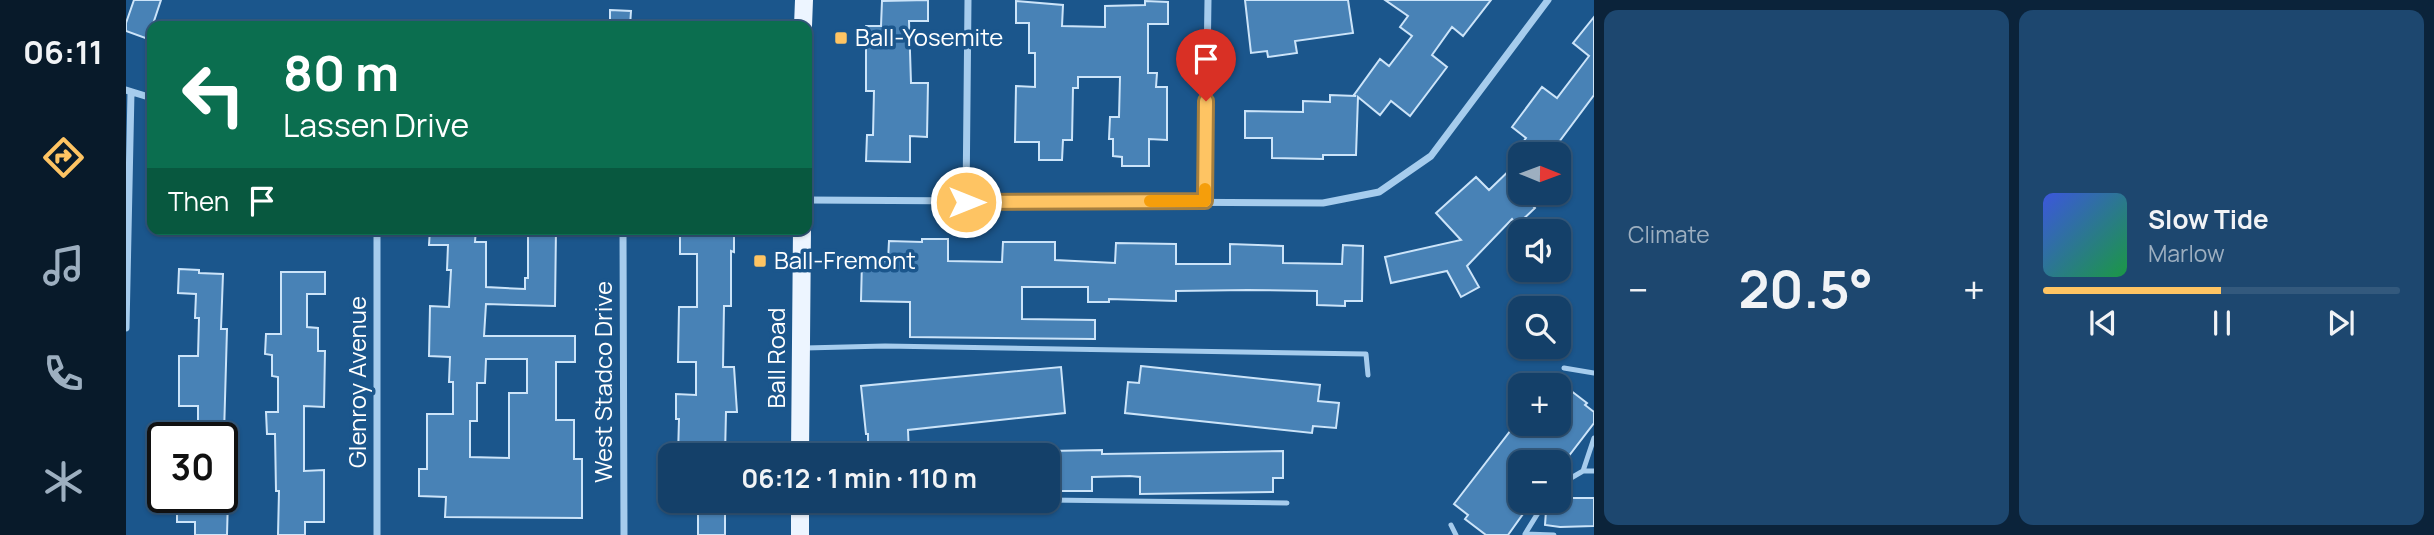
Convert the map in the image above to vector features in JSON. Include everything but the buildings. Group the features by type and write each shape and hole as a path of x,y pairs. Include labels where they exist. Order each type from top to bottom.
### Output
{"main road":[{"path":"803,21 804,0"},
{"name":"Ball Road","path":"800,443 802,235"},
{"path":"800,513 800,535"}],"street":[{"path":"966,202 968,0"},
{"path":"1205,201 1208,0"},
{"path":"812,200 1323,204 1379,192 1431,156 1548,0"},
{"path":"126,328 128,91 147,97"},
{"name":"Glenroy Avenue","path":"377,235 377,535"},
{"name":"West Stadco Drive","path":"623,235 624,535"}],"lane":[{"path":"802,348 885,346 1366,354 1368,375"},
{"path":"1564,368 1594,373"},
{"path":"1583,471 1594,438"},
{"path":"1571,478 1583,471 1594,471"},
{"path":"1060,500 1287,503"},
{"path":"1525,535 1538,513"},
{"path":"1451,525 1455,535"},
{"path":"1525,535 1554,535"}],"slow traffic":[{"path":"1150,201 1205,201 1205,189"}],"place":[{"name":"Ball-Yosemite","path":"841,38"},
{"name":"Ball-Fremont","path":"760,261"}],"route":[{"path":"966,202 1205,201 1206,101"}]}
